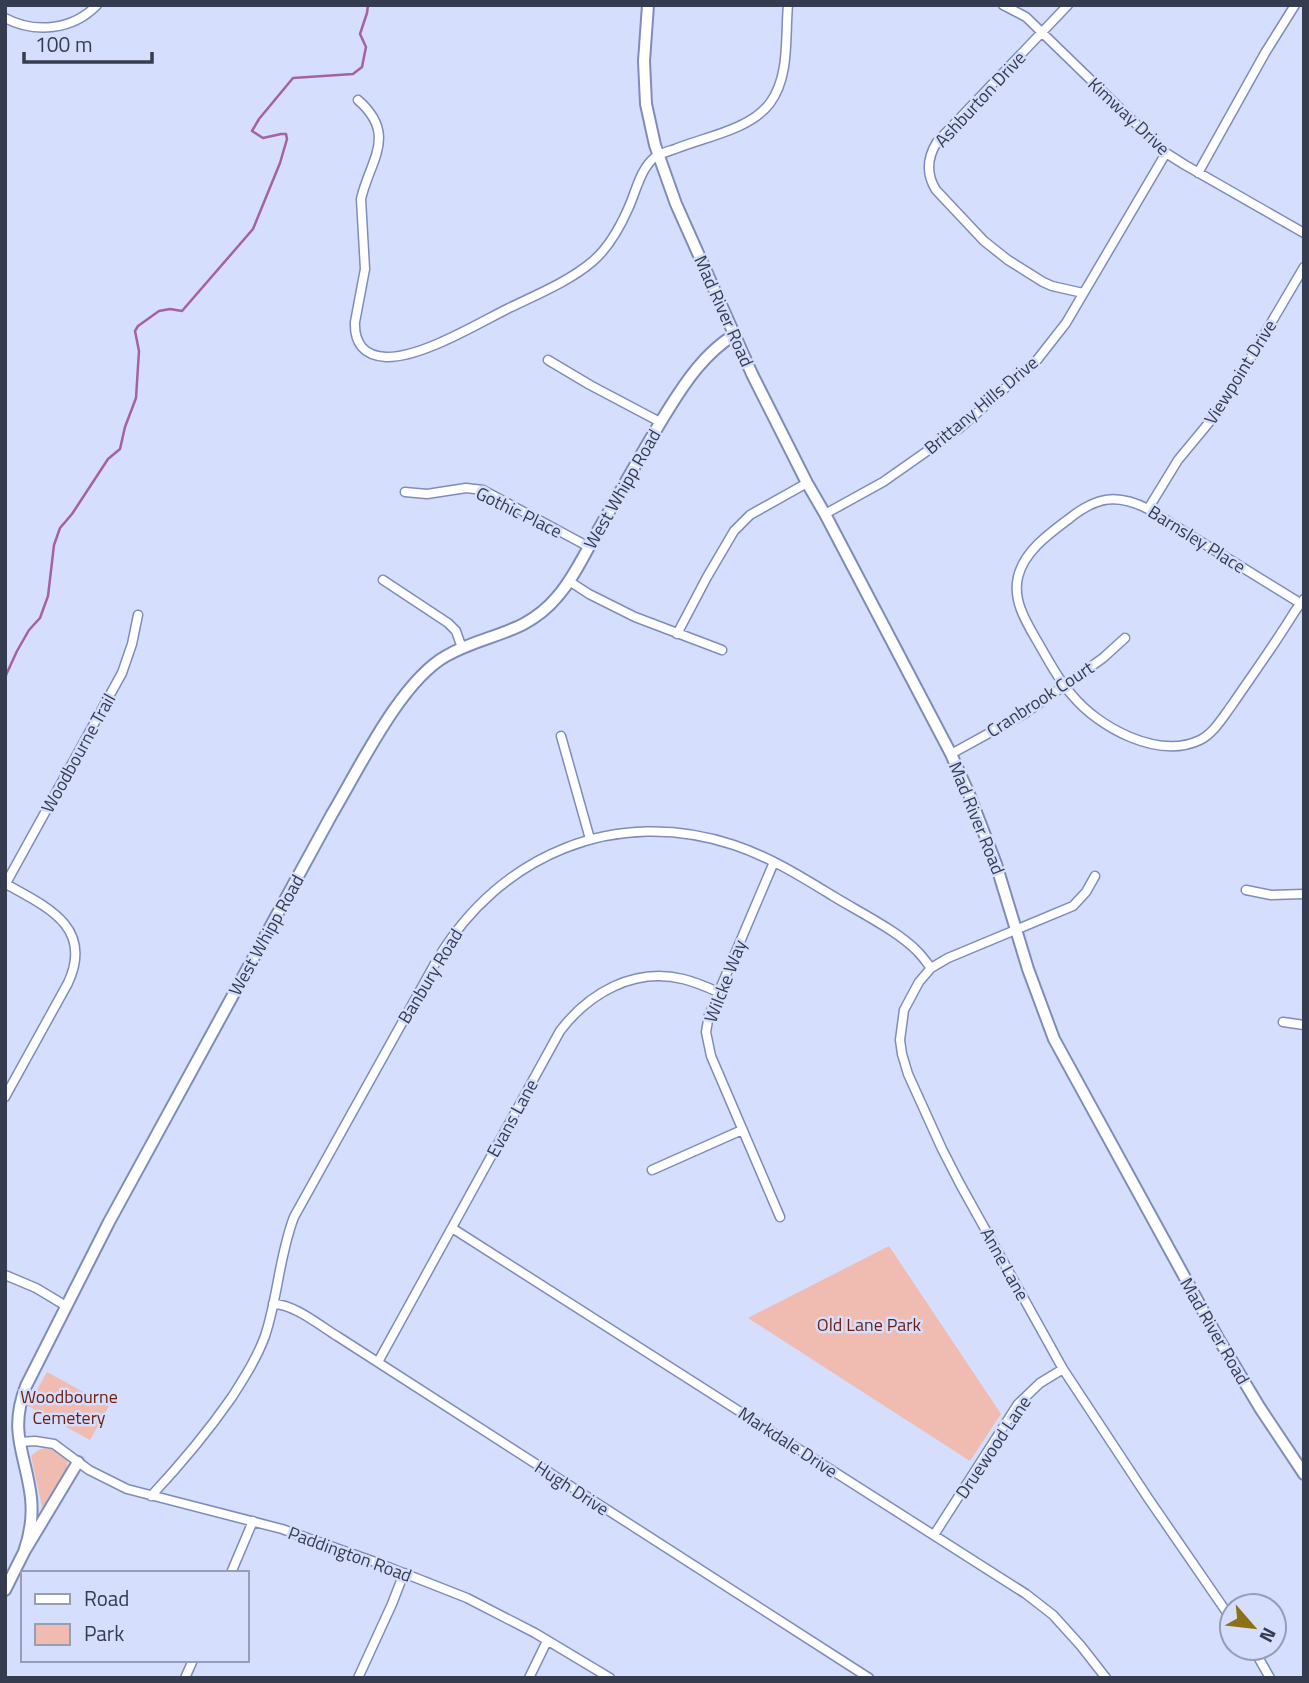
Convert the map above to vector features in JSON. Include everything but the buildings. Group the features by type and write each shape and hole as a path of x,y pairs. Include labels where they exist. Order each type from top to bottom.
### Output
{"street":[{"path":"5,18 34,28 58,27 81,18 97,5"},
{"name":"Mad River Road","path":"648,5 644,87 650,128 676,204 734,335 807,483 951,754 991,851 1040,1005 1054,1039 1218,1338 1304,1474"},
{"path":"358,100 373,118 380,134 380,143 361,199 365,269 355,322 356,339 363,348 377,355 395,356 425,348 544,291 581,270 594,261 606,247 654,158 734,128 765,110 776,93 783,71 788,5"},
{"name":"Kimway Drive","path":"1003,5 1026,17 1166,153 1304,233"},
{"name":"Ashburton Drive","path":"1068,5 937,142 929,159 929,176 945,200 984,241 1001,254 1043,282 1083,293"},
{"path":"1198,173 1295,5"},
{"name":"Brittany Hills Drive","path":"825,514 883,482 960,428 1037,360 1059,333 1166,153"},
{"name":"Viewpoint Drive","path":"1148,509 1178,460 1221,408 1304,267"},
{"name":"West Whipp Road","path":"24,1552 32,1513 19,1442 18,1418 26,1386 115,1211 367,754 408,690 424,673 446,656 462,648 526,624 548,607 569,581 685,383 703,360 734,335"},
{"path":"548,360 660,422"},
{"path":"677,634 734,531 750,515 807,483"},
{"name":"Gothic Place","path":"405,492 427,494 466,488 483,491 589,547"},
{"name":"Barnsley Place","path":"1065,685 1018,603 1018,577 1022,565 1039,544 1087,506 1102,500 1129,501 1148,509 1302,601"},
{"path":"383,580 448,623 456,631 462,648"},
{"path":"569,581 635,617 722,650"},
{"path":"1065,685 1087,711 1118,732 1160,745 1191,743 1201,739 1217,725 1302,601"},
{"name":"Woodbourne Trail","path":"6,885 122,673 138,615"},
{"name":"Cranbrook Court","path":"951,754 1024,714 1103,658 1125,638"},
{"path":"561,736 590,839"},
{"name":"Banbury Road","path":"151,1496 196,1446 258,1354 273,1304 283,1248 294,1217 448,940 480,903 506,880 541,859 590,839 649,831 693,834 736,845 774,862 893,933 918,951 932,968"},
{"name":"Wilcke Way","path":"774,862 718,992 707,1022 707,1042 780,1217"},
{"name":"Anne Lane","path":"1095,876 1086,892 1073,906 948,958 932,968 907,1002 901,1020 902,1054 908,1074 942,1149 1063,1369 1218,1600"},
{"path":"5,1097 68,983 75,964 71,932 58,915 6,885"},
{"path":"1246,890 1270,895 1304,894"},
{"name":"Evans Lane","path":"378,1362 571,1017 600,993 639,978 681,979 718,992"},
{"path":"1283,1022 1304,1025"},
{"path":"652,1170 742,1130"},
{"name":"Markdale Drive","path":"452,1228 1026,1594 1053,1615 1106,1678"},
{"path":"5,1275 36,1288 66,1306"},
{"name":"Hugh Drive","path":"273,1304 291,1308 378,1362 869,1678"},
{"name":"Druewood Lane","path":"934,1535 1018,1404 1040,1383 1063,1369"},
{"path":"5,1590 24,1552 78,1462 54,1444 19,1442"},
{"name":"Paddington Road","path":"78,1462 111,1482 138,1493 253,1521 321,1542 467,1598 524,1627 610,1678"},
{"path":"232,1571 253,1521"},
{"path":"358,1678 404,1573"},
{"path":"529,1678 547,1641"},
{"path":"1261,1662 1270,1678"}],"green space":[{"name":"Old Lane Park","path":"889,1246 1001,1414 970,1461 748,1318"},
{"name":"Woodbourne Cemetery","path":"47,1372 109,1406 90,1440 28,1406"},
{"path":"44,1448 62,1455 67,1460 67,1467 60,1487 43,1511 31,1456"}],"waterway":[{"path":"5,681 17,651 29,630 40,618 48,596 54,545 60,528 108,459 120,449 136,398 139,351 135,331 159,311 182,311 253,229 287,139 286,134 263,138 252,131 293,78 353,74 362,67 366,47 360,34 368,5"}]}
